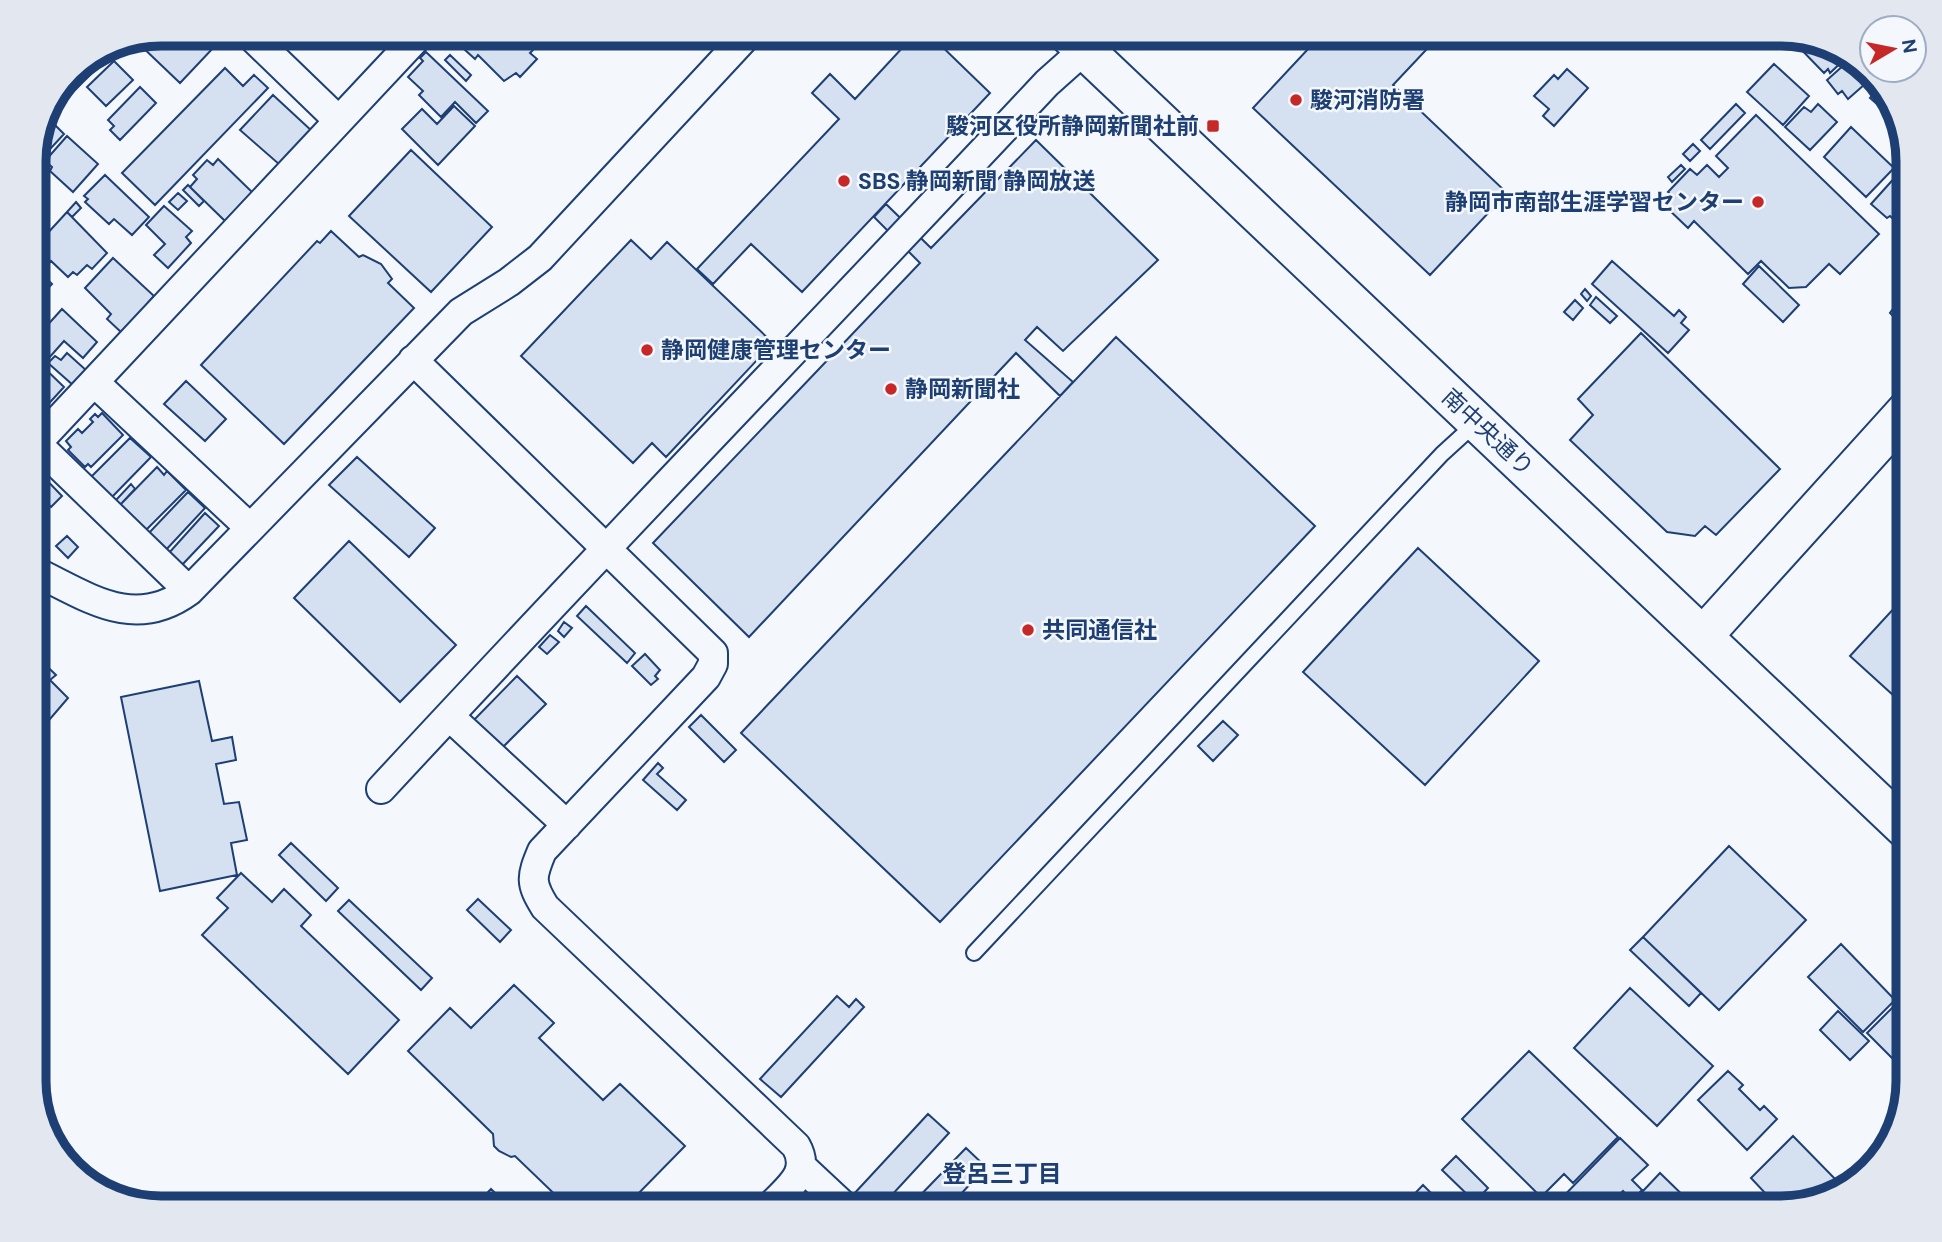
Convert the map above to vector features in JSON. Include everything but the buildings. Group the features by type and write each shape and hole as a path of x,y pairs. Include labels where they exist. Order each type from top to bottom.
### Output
{"street":[{"path":"261,46 338,120"},
{"path":"46,433 409,46"},
{"path":"46,577 106,605 133,611 150,610 174,602 189,591 461,312 509,282 540,258 736,46"},
{"path":"381,789 1047,83 1073,46"},
{"name":"南中央通り","path":"1081,46 1896,820"},
{"path":"413,360 713,653 713,664 706,677 542,851 533,872 533,888 545,907 796,1146 803,1157 799,1177 781,1196"},
{"path":"94,382 249,527"},
{"path":"1703,636 1896,422"},
{"path":"46,455 189,591"},
{"path":"449,716 567,824"},
{"path":"802,1167 833,1196"}],"lane":[{"path":"974,953 1442,454 1478,422"}],"place":[{"name":"駿河消防署","path":"1296,100"},
{"name":"駿河区役所静岡新聞社前","path":"1213,126"},
{"name":"SBS 静岡新聞 静岡放送","path":"844,181"},
{"name":"静岡市南部生涯学習センター","path":"1758,202"},
{"name":"静岡健康管理センター","path":"647,350"},
{"name":"静岡新聞社","path":"891,389"},
{"name":"共同通信社","path":"1028,630"}],"district":[{"name":"登呂三丁目","path":"1002,1173"}]}
